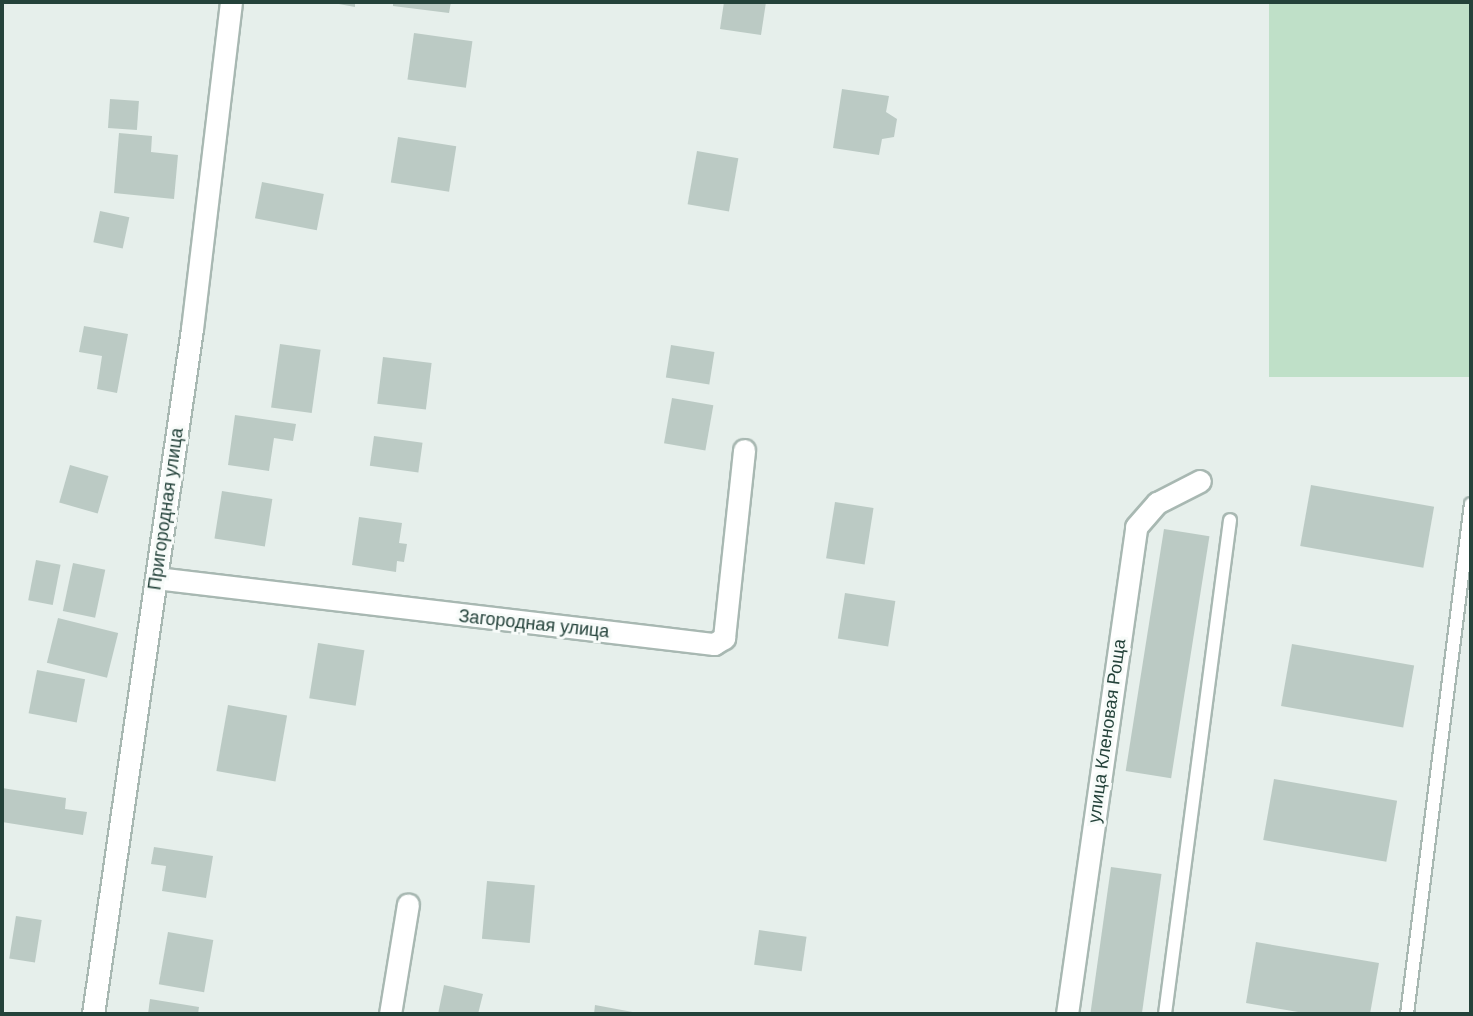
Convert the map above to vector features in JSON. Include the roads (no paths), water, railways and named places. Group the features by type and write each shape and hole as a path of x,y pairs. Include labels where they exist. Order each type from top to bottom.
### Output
{"street":[{"name":"Пригородная улица","path":"93,1014 192,329 231,2"},
{"name":"Загородная улица","path":"156,578 714,644 724,638 744,450"},
{"name":"улица Кленовая Роща","path":"1067,1014 1136,527 1157,503 1200,481"},
{"path":"390,1014 408,904"}],"lane":[{"path":"1407,1014 1471,504"},
{"path":"1165,1014 1230,520"}]}
